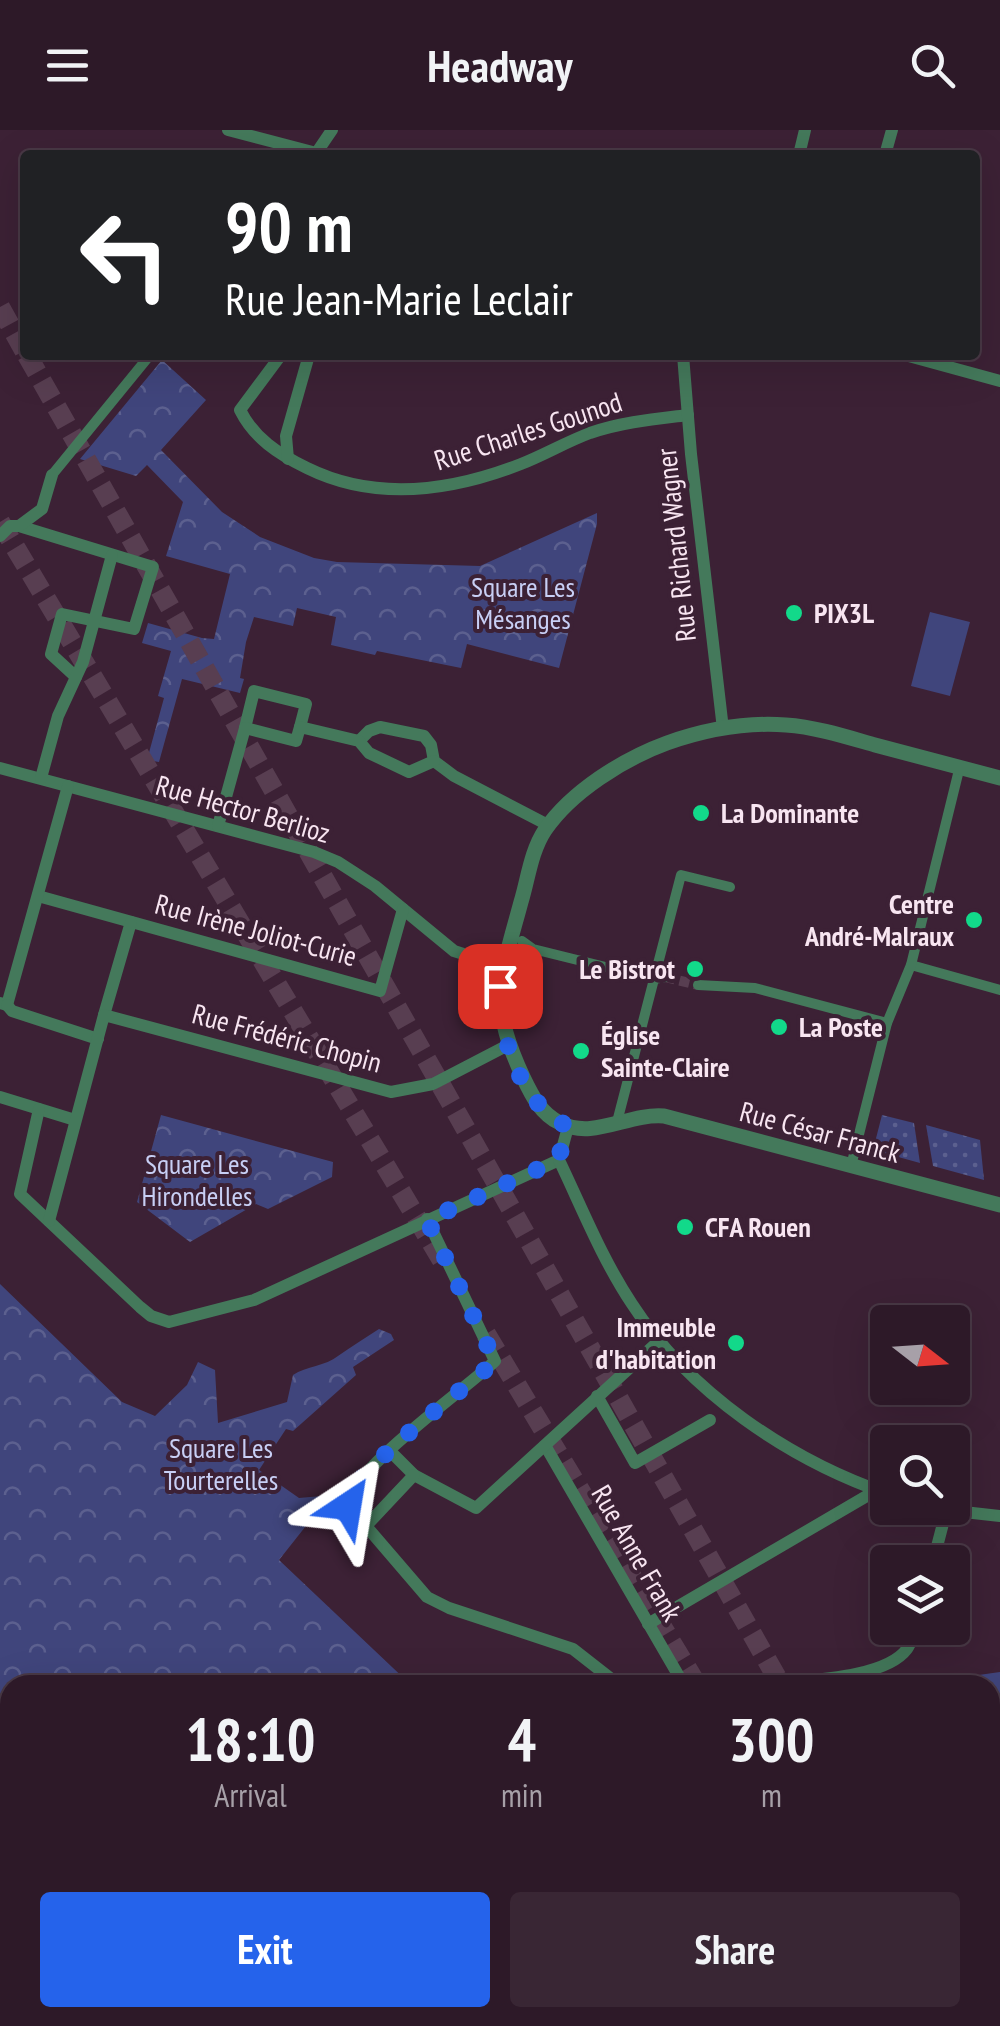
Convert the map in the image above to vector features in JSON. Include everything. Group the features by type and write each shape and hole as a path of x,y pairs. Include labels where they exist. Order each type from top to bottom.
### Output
{"street":[{"path":"228,130 304,150"},
{"path":"19,526 42,509 52,475 146,360"},
{"name":"Rue Charles Gounod","path":"277,360 240,410 245,421 274,452 316,473 371,488 443,488 523,464 589,434 631,422 688,415"},
{"path":"288,459 286,436 308,360"},
{"name":"Rue Richard Wagner","path":"684,360 723,729"},
{"path":"922,360 1000,381"},
{"path":"0,536 10,526 19,526 153,568 134,629 62,614 52,654 76,677"},
{"path":"40,778 58,716 76,677 95,618 112,554"},
{"path":"218,826 254,691 306,704 296,741 245,728"},
{"path":"870,1487 826,1468 737,1414 659,1341 617,1281 558,1160 568,1126 552,1119 538,1106 508,1045 500,1003 504,966 535,852 548,826 590,786 665,744 723,729 787,725 832,733 1000,778"},
{"path":"300,727 359,742 368,753 409,772 434,761"},
{"path":"359,742 380,727 424,736 431,745 434,761 454,776 548,826"},
{"name":"Rue Hector Berlioz","path":"0,768 314,852 376,886 454,951 504,966"},
{"path":"851,1166 888,1022 911,964 958,774"},
{"path":"68,786 4,1004 12,1011 98,1040"},
{"path":"617,1122 660,978 682,875 730,887"},
{"name":"Rue Irène Joliot-Curie","path":"38,896 380,990 402,909"},
{"path":"49,1222 131,922"},
{"path":"522,941 532,949 660,978"},
{"path":"911,964 1000,990"},
{"path":"698,986 755,988 888,1022"},
{"name":"Rue Frédéric Chopin","path":"104,1016 392,1092 433,1084 508,1045"},
{"path":"0,1097 75,1120"},
{"path":"39,1109 19,1190 23,1198 140,1308 169,1322 254,1300 558,1160"},
{"name":"Rue César Franck","path":"568,1126 596,1129 642,1116 664,1116 1000,1204"},
{"path":"427,1220 495,1361 353,1488 348,1499 351,1511 427,1596 449,1608 574,1649 606,1675"},
{"path":"390,1451 414,1475 476,1508 659,1341"},
{"path":"597,1396 635,1463 710,1420"},
{"name":"Rue Anne Frank","path":"546,1447 678,1675"},
{"path":"366,1527 414,1475"},
{"path":"648,1624 870,1499"},
{"path":"970,1511 1000,1516"},
{"path":"842,1675 878,1667 910,1645"}],"green space":[{"name":"Square Les Mésanges","path":"162,360 206,400 161,450 222,512 260,537 314,558 480,566 597,513 559,668 467,644 461,668 377,651 375,655 331,645 336,617 297,608 293,626 254,617 246,642 240,693 182,679 159,762 147,760 164,698 158,696 171,651 142,643 148,623 214,639 230,574 166,556 183,502 147,465 136,476 80,459"},
{"path":"930,612 970,622 950,696 911,686"},
{"name":"Square Les Hirondelles","path":"161,1115 333,1162 332,1177 268,1209 256,1204 190,1242 137,1202"},
{"path":"882,1115 914,1123 920,1163 873,1150"},
{"path":"926,1125 980,1140 984,1180 933,1166"},
{"name":"Square Les Tourterelles","path":"0,1284 122,1402 155,1416 187,1385 198,1362 215,1370 218,1423 287,1402 293,1375 333,1359 379,1329 391,1334 394,1340 353,1367 356,1375 293,1431 286,1429 259,1470 299,1498 322,1496 331,1506 313,1517 279,1560 400,1675 0,1675"}],"tunnel":[{"path":"0,307 20,343"},
{"path":"30,360 775,1675"},
{"path":"0,522 443,1262"},
{"path":"665,977 698,985"},
{"path":"486,1334 691,1675"}],"place":[{"name":"PIX3L","path":"794,613"},
{"name":"La Dominante","path":"701,813"},
{"name":"Centre André-Malraux","path":"974,920"},
{"name":"Le Bistrot","path":"695,969"},
{"name":"La Poste","path":"779,1027"},
{"name":"Église Sainte-Claire","path":"581,1051"},
{"name":"CFA Rouen","path":"685,1227"},
{"name":"Immeuble d'habitation","path":"736,1343"}],"route":[{"path":"348,1506 353,1488 378,1462 495,1361 427,1220 558,1160 568,1126 545,1113 528,1089 500,1020 500,986"}]}
